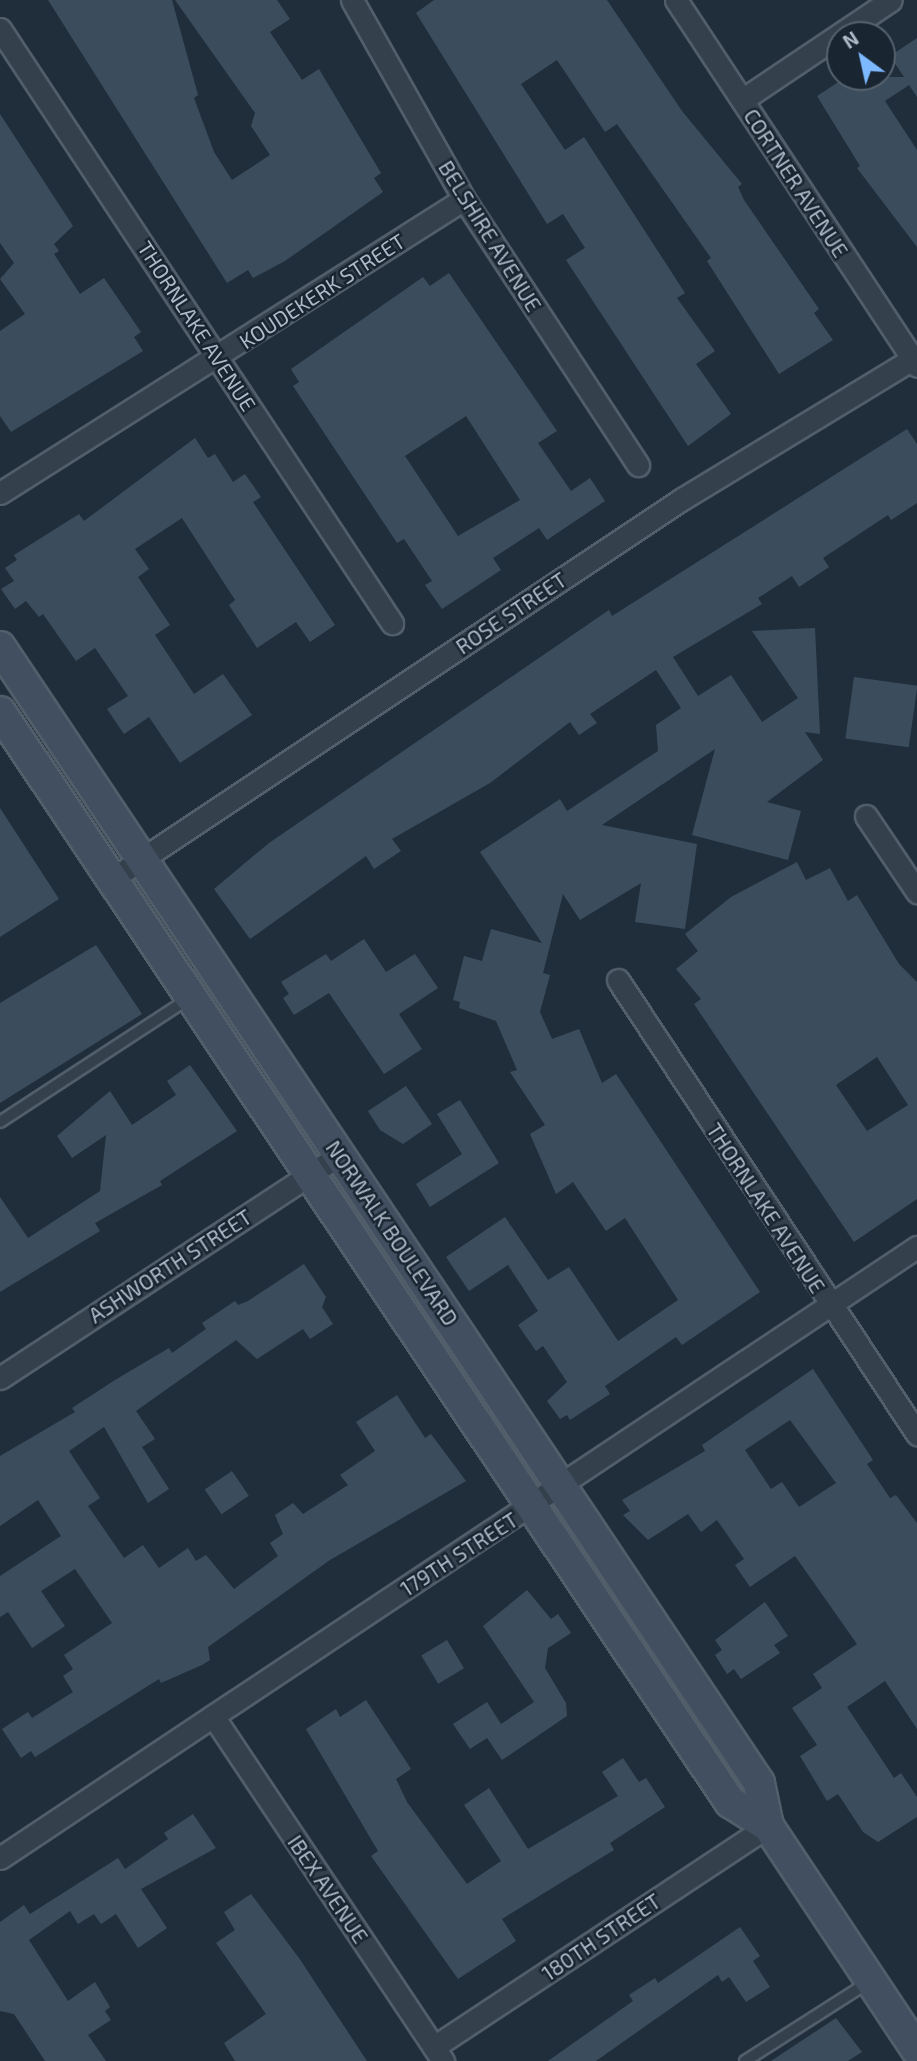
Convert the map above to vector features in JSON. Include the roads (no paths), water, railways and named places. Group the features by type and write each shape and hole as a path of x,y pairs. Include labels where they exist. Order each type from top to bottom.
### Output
{"main road":[{"name":"NORWALK BOULEVARD","path":"0,647 759,1783 768,1826 917,2050"},
{"name":"NORWALK BOULEVARD","path":"0,712 730,1802 768,1826"}],"street":[{"name":"BELSHIRE AVENUE","path":"352,0 464,199 639,465"},
{"name":"CORTNER AVENUE","path":"676,0 916,360"},
{"path":"742,100 891,0"},
{"name":"THORNLAKE AVENUE","path":"0,29 219,357 392,624"},
{"name":"KOUDEKERK STREET","path":"0,493 219,357 464,199"},
{"name":"ROSE STREET","path":"112,879 682,499 916,360"},
{"path":"866,816 917,892"},
{"name":"THORNLAKE AVENUE","path":"618,980 917,1434"},
{"name":"ASHWORTH STREET","path":"0,1378 340,1155"},
{"name":"179TH STREET","path":"0,1858 917,1247"},
{"name":"IBEX AVENUE","path":"213,1716 438,2054"},
{"name":"180TH STREET","path":"438,2054 768,1826"}],"lane":[{"path":"0,1122 191,997"},
{"path":"745,2061 871,1980"},
{"path":"910,2061 917,2056"}]}
